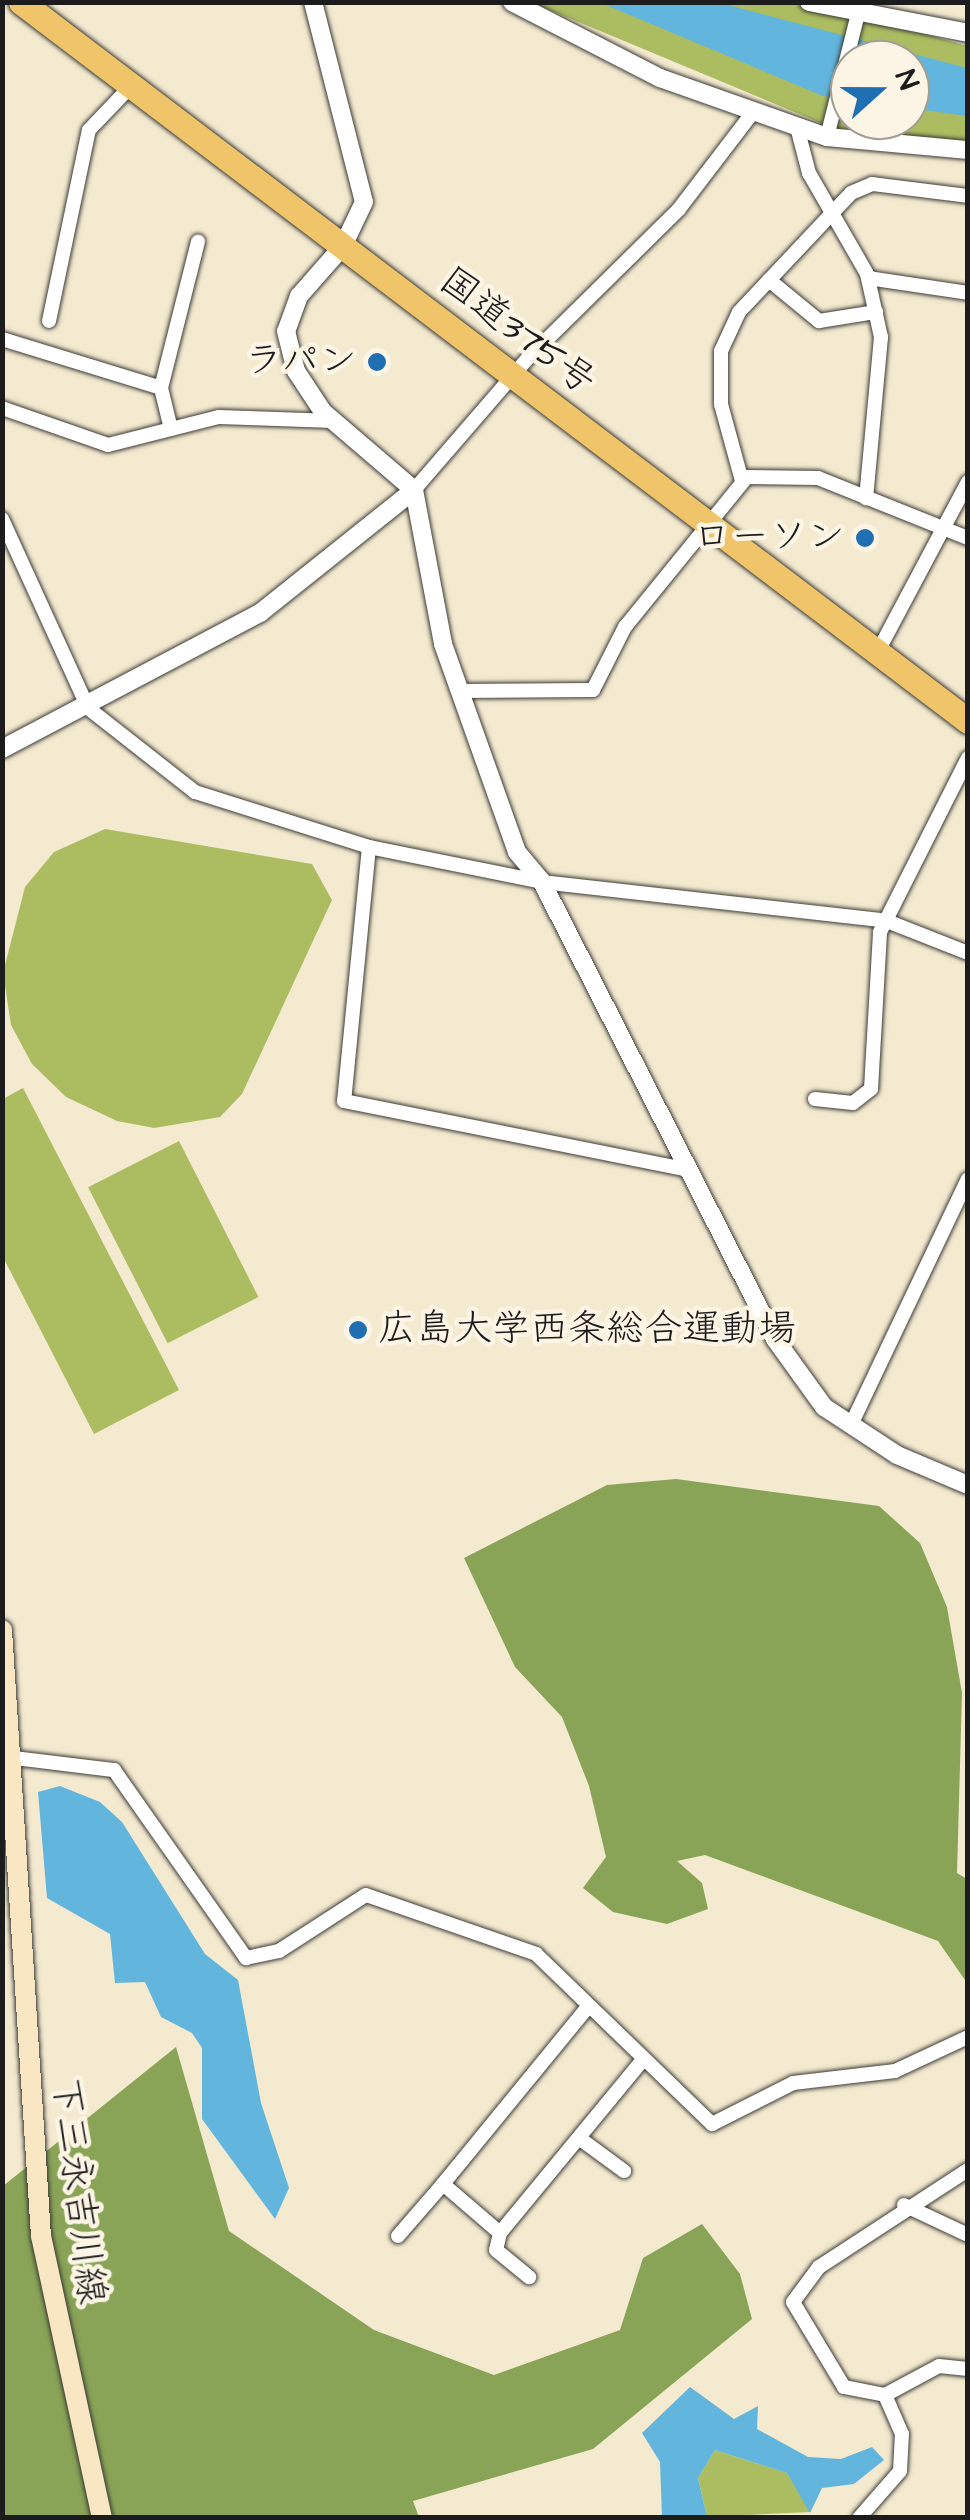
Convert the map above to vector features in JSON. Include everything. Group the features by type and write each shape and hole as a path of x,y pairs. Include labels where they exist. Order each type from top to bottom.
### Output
{"highway":[{"name":"国道375号","path":"29,7 968,722"}],"main road":[{"name":"下三永吉川線","path":"2,1630 6,1757 41,2236 102,2518"}],"street":[{"path":"314,2 361,168 364,202 342,246 299,296 286,331 296,371 334,422 414,490 458,691 517,852 542,882 775,1339 824,1407 968,1485"},
{"path":"512,2 660,78 797,127 968,150"},
{"path":"809,2 968,32"},
{"path":"828,132 859,11"},
{"path":"50,321 90,130 132,85"},
{"path":"2,749 88,708 260,613 414,490 512,375 679,209 754,112"},
{"path":"797,127 832,213 868,278 881,337 866,498"},
{"path":"742,481 721,404 722,352 769,280 832,213 872,184 968,196"},
{"path":"171,430 161,388 198,242"},
{"path":"868,278 968,293"},
{"path":"769,280 820,321 876,312"},
{"path":"2,339 161,388"},
{"path":"2,408 108,445 219,418 334,422"},
{"path":"458,691 592,690 624,627 742,481 818,478 968,538"},
{"path":"877,653 944,529 956,489 968,482"},
{"path":"2,519 88,708 194,792 369,847 542,882 888,920 968,953"},
{"path":"815,1099 853,1103 871,1089 888,920 968,758"},
{"path":"369,847 344,1101 689,1170"},
{"path":"851,1425 968,1179"},
{"path":"6,1757 114,1770 246,1958 278,1950 366,1895 510,1941 712,2124 794,2083 894,2072 968,2037"},
{"path":"398,2236 587,2008"},
{"path":"529,2278 496,2250 500,2233 642,2062"},
{"path":"579,2138 624,2171"},
{"path":"968,2170 904,2205 819,2267 793,2302 844,2387 885,2395 939,2366 968,2369"},
{"path":"442,2184 500,2233"},
{"path":"904,2205 968,2235"},
{"path":"855,2516 907,2454 885,2395"}],"green space":[{"path":"533,3 815,3 967,46 967,147 911,140 930,140 930,40 830,40 830,127"},
{"path":"105,829 312,864 332,900 242,1094 220,1117 154,1128 117,1121 66,1097 32,1064 11,1025 3,973 25,887 54,852"},
{"path":"23,1088 179,1390 94,1434 3,1257 3,1099"},
{"path":"179,1141 258,1297 168,1343 88,1187"},
{"path":"676,1479 879,1506 920,1543 947,1607 962,1693 957,1873 967,1879 967,1983 938,1941 705,1855 677,1861 702,1883 708,1909 667,1924 613,1912 583,1888 606,1857 589,1786 562,1717 515,1667 464,1558 607,1485"},
{"path":"176,2047 229,2231 374,2330 494,2375 620,2330 643,2258 702,2224 740,2274 752,2319 593,2449 413,2501 419,2517 3,2518 3,2186"},
{"path":"715,2450 787,2473 811,2512 707,2517 698,2478"}],"water":[{"path":"601,3 720,3 861,40 830,40 830,97"},
{"path":"930,58 967,68 967,116 930,111"},
{"path":"60,1786 100,1802 122,1822 205,1954 238,1980 261,2103 289,2188 275,2219 202,2119 202,2048 192,2033 161,2017 145,1982 115,1983 110,1934 47,1898 38,1792"},
{"path":"690,2387 734,2419 758,2406 757,2429 808,2457 841,2459 872,2447 884,2460 854,2484 822,2488 810,2513 787,2473 715,2450 698,2478 707,2517 662,2517 660,2462 642,2433"}],"place":[{"name":"ラパン","path":"377,362"},
{"name":"ローソン","path":"865,538"},
{"name":"広島大学西条総合運動場","path":"358,1330"}]}
